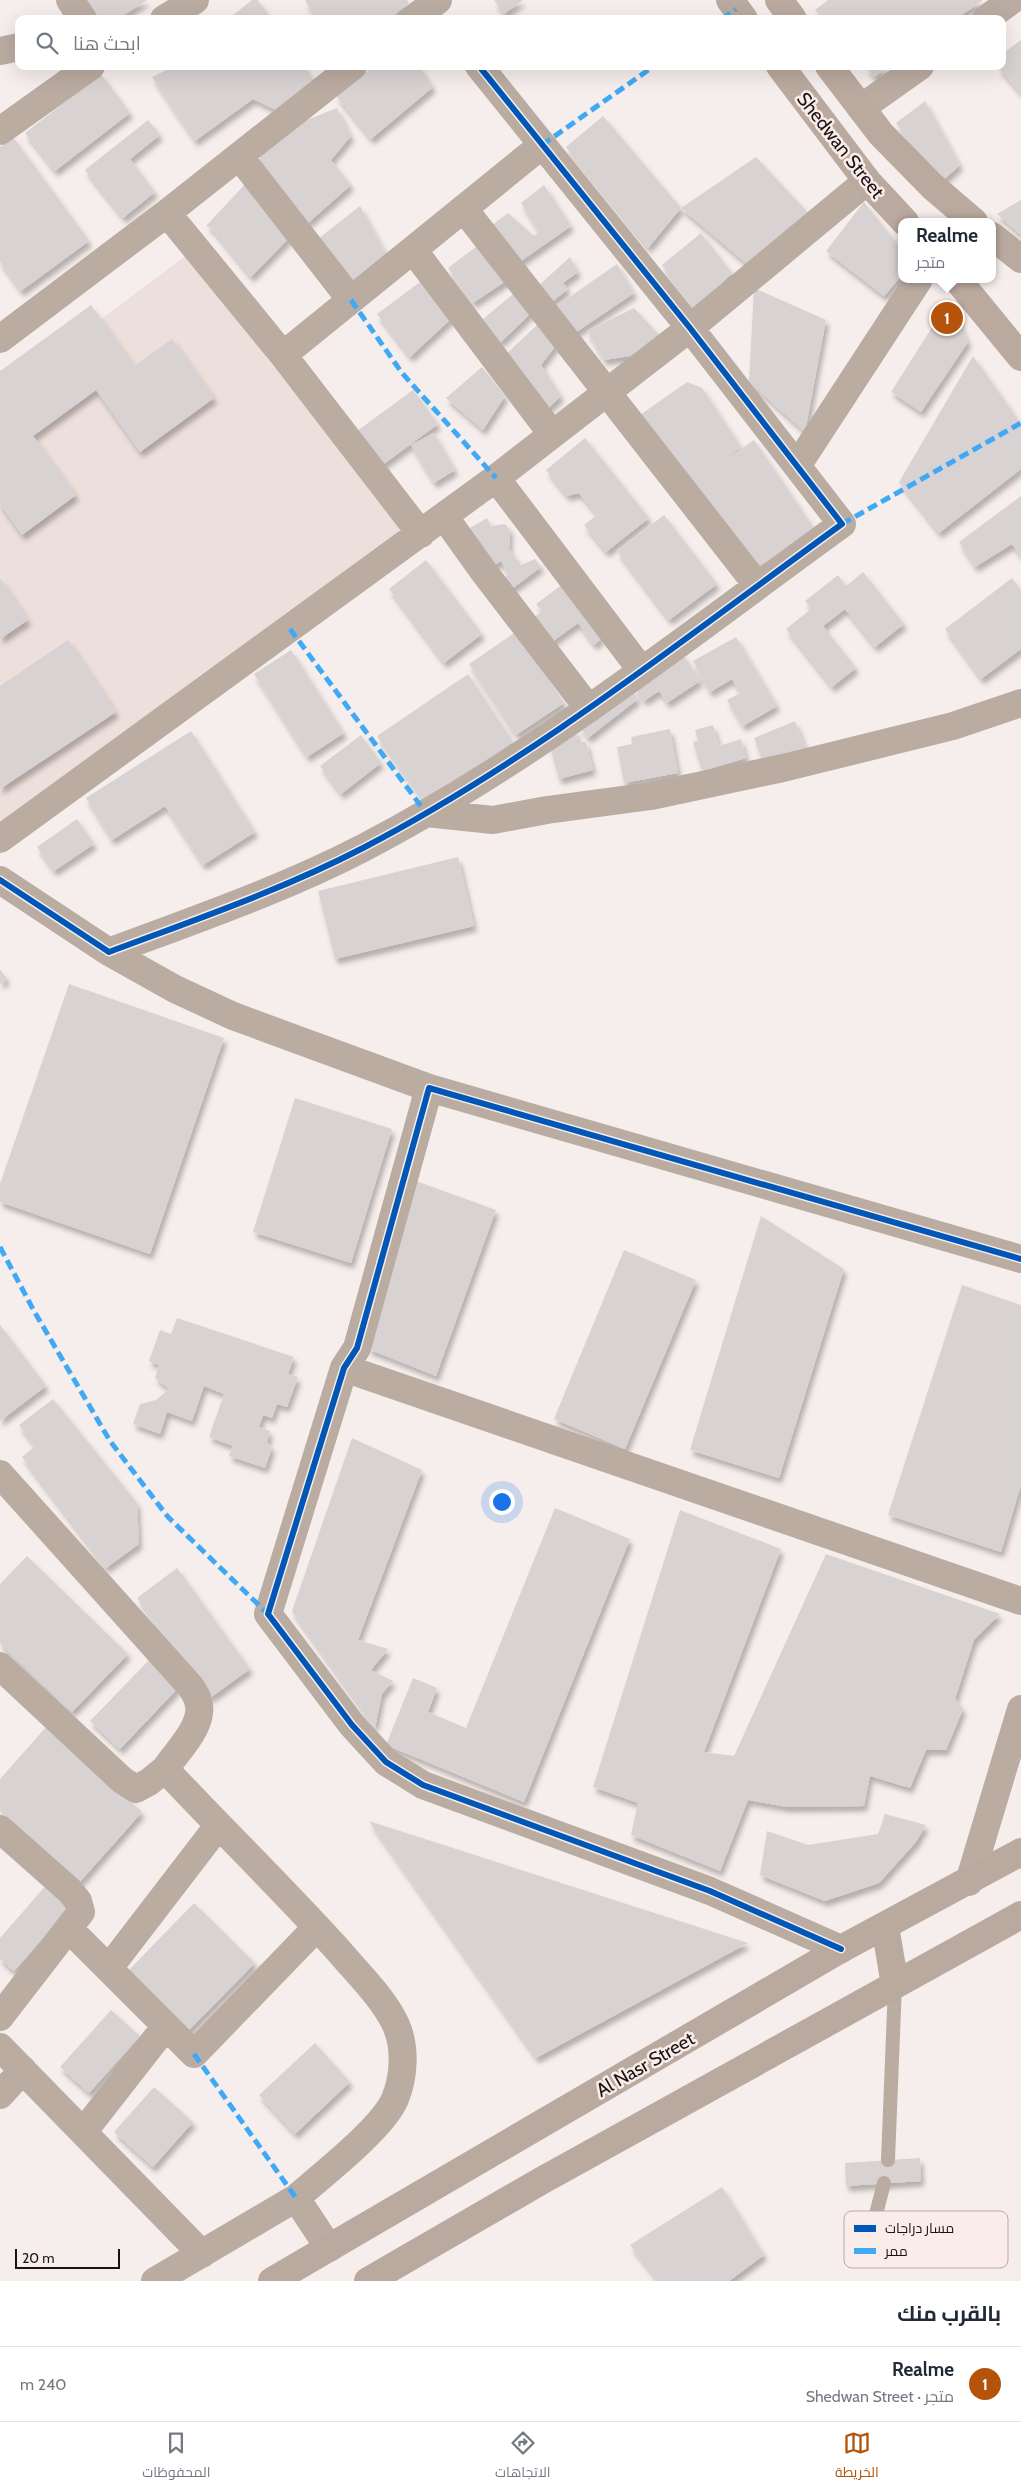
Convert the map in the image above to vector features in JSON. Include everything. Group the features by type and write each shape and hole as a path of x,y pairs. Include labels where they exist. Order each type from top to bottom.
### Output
{"main road":[{"path":"730,0 741,15"},
{"path":"779,0 790,15"},
{"name":"Shedwan Street","path":"783,70 866,181 901,218"},
{"name":"Shedwan Street","path":"832,70 881,134 932,186 969,218"},
{"path":"996,239 1021,259"},
{"path":"960,283 1021,357"},
{"name":"Al Nasr Street","path":"272,2281 841,1949 969,1882 1021,1852"},
{"path":"368,2281 541,2181 1021,1915"},
{"path":"885,1926 895,1985"}],"street":[{"path":"70,0 80,15"},
{"path":"171,15 195,0"},
{"path":"991,15 1012,0"},
{"path":"0,51 15,48"},
{"path":"0,130 85,70"},
{"path":"0,339 167,213 348,70"},
{"path":"109,952 310,874 426,813 512,761 589,709 842,524 690,328 482,70"},
{"path":"861,108 914,70"},
{"path":"283,356 542,145"},
{"path":"239,156 351,300"},
{"path":"0,840 496,478 690,328 866,181"},
{"path":"464,209 758,585"},
{"path":"167,213 283,356 421,534"},
{"path":"414,251 552,434"},
{"path":"798,466 916,283"},
{"path":"496,478 642,671"},
{"path":"444,516 484,572 589,709"},
{"path":"426,813 493,820 547,810 651,796 783,768 953,726 1021,703"},
{"path":"0,880 109,952 175,989 233,1016 430,1088 1021,1259"},
{"path":"430,1088 357,1348 344,1368 268,1614 352,1725 386,1762 423,1784 710,1891 841,1949"},
{"path":"344,1368 1021,1601"},
{"path":"0,1474 191,1687 198,1701 199,1715 194,1728 165,1769 149,1782 136,1789 122,1780 1,1670"},
{"path":"969,1882 1021,1709"},
{"path":"155,2281 296,2198 382,2121 395,2100 402,2077 402,2053 396,2026 376,1994 317,1927 165,1769"},
{"path":"109,1968 218,1826"},
{"path":"0,1829 70,1891 78,1901 81,1912 0,2017"},
{"path":"69,1929 194,2054 317,1927"},
{"path":"84,2131 166,2026"},
{"path":"0,2047 202,2254"},
{"path":"0,2095 23,2070"},
{"path":"296,2198 329,2248"}],"lane":[{"path":"888,2160 895,1985"},
{"path":"877,2211 884,2183"}],"shaded area":[{"path":"186,256 403,530 0,826 0,394"}],"building":[{"path":"78,0 147,0 124,15 87,15"},
{"path":"252,0 258,0 268,15 233,15"},
{"path":"305,0 407,0 409,3 394,15 313,15"},
{"path":"494,0 523,0 504,14"},
{"path":"828,0 983,0 962,15 819,15 815,10"},
{"path":"1021,40 1021,94 1000,70 1006,70 1006,51"},
{"path":"167,70 307,70 315,82 280,112 253,99 195,141 152,77"},
{"path":"369,70 422,70 433,87 371,139 336,96"},
{"path":"868,70 883,70 874,77"},
{"path":"101,74 130,113 55,171 25,133"},
{"path":"925,101 960,165 941,182 896,123"},
{"path":"337,108 351,136 331,160 351,185 308,223 256,170 263,149 289,127"},
{"path":"603,116 681,208 648,248 566,147"},
{"path":"148,120 160,135 130,159 155,192 123,218 85,170"},
{"path":"13,137 89,241 21,291 0,262 0,147"},
{"path":"756,157 811,216 746,263 681,208"},
{"path":"247,182 290,237 251,277 211,228 206,226"},
{"path":"544,185 571,226 517,264 488,228 508,213 534,236 539,231 521,203"},
{"path":"1021,200 1021,235 997,214"},
{"path":"864,202 898,245 898,280 884,296 826,251"},
{"path":"360,206 391,263 353,288 318,239"},
{"path":"701,233 732,273 694,311 662,265"},
{"path":"481,243 509,279 473,303 448,268"},
{"path":"570,257 578,272 563,283 568,289 548,305 537,287"},
{"path":"617,264 634,293 572,335 555,307"},
{"path":"420,282 453,317 410,357 377,314"},
{"path":"754,288 826,320 805,432 749,382"},
{"path":"519,289 533,311 500,343 483,319"},
{"path":"950,299 968,342 921,412 891,392"},
{"path":"91,305 134,366 172,339 214,398 140,452 96,390 33,436 76,495 22,535 0,504 0,371"},
{"path":"634,308 664,340 643,354 604,360 587,331"},
{"path":"538,324 557,344 541,365 561,396 543,413 504,356"},
{"path":"973,356 1021,424 1021,469 939,533 899,482"},
{"path":"482,367 505,396 483,430 446,398"},
{"path":"687,382 702,388 741,447 721,463 754,440 815,530 752,571 637,417"},
{"path":"413,390 438,424 377,469 353,434"},
{"path":"434,433 455,470 434,483 411,445"},
{"path":"585,438 649,518 606,552 584,525 597,515 579,493 567,496 546,470"},
{"path":"1021,496 1021,557 1012,544 975,567 959,542"},
{"path":"664,515 717,584 669,620 617,551"},
{"path":"487,518 491,526 505,524 510,530 509,549 521,565 535,559 541,567 505,594 498,584 508,575 501,561 488,569 463,532"},
{"path":"426,560 482,634 444,663 389,589"},
{"path":"863,572 904,624 875,647 845,609 823,626 856,668 832,687 786,629 811,609 805,601 838,575 846,586"},
{"path":"0,578 28,620 0,639"},
{"path":"1012,578 1021,590 1021,649 981,679 945,629"},
{"path":"563,584 602,638 594,645 578,623 549,644 528,622 542,611 536,604"},
{"path":"517,631 564,703 516,735 469,664"},
{"path":"736,637 777,706 743,726 727,700 740,693 732,679 710,692 693,661"},
{"path":"68,640 116,712 0,789 0,686"},
{"path":"291,650 344,733 307,757 254,674"},
{"path":"682,653 700,681 667,703 659,691 644,701 634,686"},
{"path":"468,674 513,742 425,802 377,736"},
{"path":"630,689 638,699 588,738 580,727"},
{"path":"795,721 809,757 764,764 754,738"},
{"path":"713,725 719,746 741,739 746,758 702,771 693,742 698,741 695,730"},
{"path":"575,729 578,742 586,742 593,770 559,779 549,743"},
{"path":"670,729 678,773 624,783 617,747 632,744 631,737"},
{"path":"191,731 255,832 203,865 165,806 112,840 86,798"},
{"path":"361,735 381,763 341,794 320,766"},
{"path":"77,819 94,844 54,871 37,847"},
{"path":"458,857 474,926 335,959 318,891"},
{"path":"0,969 7,979 0,984"},
{"path":"69,984 224,1038 150,1254 0,1202 0,1184"},
{"path":"295,1098 392,1129 351,1263 253,1232"},
{"path":"416,1181 496,1210 436,1376 368,1349"},
{"path":"761,1216 844,1269 779,1478 690,1450"},
{"path":"624,1250 696,1280 625,1449 554,1419"},
{"path":"962,1285 1021,1305 1021,1485 1001,1552 888,1515"},
{"path":"177,1318 294,1357 288,1374 298,1377 287,1407 277,1404 272,1418 263,1415 259,1427 270,1431 267,1442 272,1448 265,1468 229,1456 233,1446 209,1437 224,1394 204,1386 192,1421 167,1412 160,1434 133,1424 140,1404 156,1400 169,1389 155,1378 159,1365 149,1361 160,1330 171,1334"},
{"path":"0,1325 46,1386 0,1421"},
{"path":"53,1399 137,1503 139,1544 106,1568 22,1457 35,1446 19,1425"},
{"path":"352,1438 422,1470 358,1640 388,1649 371,1670 393,1681 382,1694 375,1728 292,1611"},
{"path":"555,1508 630,1539 524,1802 386,1745 413,1678 437,1688 428,1712 466,1728"},
{"path":"680,1510 781,1549 704,1752 734,1756 826,1554 1000,1614 974,1640 955,1699 963,1709 946,1750 926,1750 910,1788 870,1776 864,1806 787,1807 748,1800 720,1871 631,1835 638,1803 593,1787"},
{"path":"27,1556 128,1654 72,1712 0,1643 0,1584"},
{"path":"177,1568 250,1669 210,1698 137,1598"},
{"path":"150,1659 179,1687 120,1749 90,1721"},
{"path":"47,1726 142,1812 79,1883 0,1811 0,1779"},
{"path":"885,1814 926,1825 916,1842 879,1883 825,1901 760,1875 767,1831 808,1845 878,1834"},
{"path":"369,1821 748,1943 536,2058"},
{"path":"48,1883 72,1905 14,1971 0,1959 0,1938"},
{"path":"194,1903 255,1963 186,2033 126,1973"},
{"path":"111,2010 140,2036 89,2093 60,2067"},
{"path":"315,2043 350,2082 295,2134 259,2095"},
{"path":"154,2087 193,2122 153,2167 114,2132"},
{"path":"920,2158 921,2181 846,2186 845,2163"},
{"path":"722,2187 764,2255 729,2281 658,2281 630,2245"}],"marked path":[{"path":"728,15 736,9"},
{"path":"542,145 648,70"},
{"path":"351,300 402,373 496,478"},
{"path":"842,524 1021,423"},
{"path":"290,629 426,813"},
{"path":"0,1247 34,1311 110,1441 168,1517 268,1614"},
{"path":"194,2054 296,2198"}],"cycle path":[{"path":"0,880 109,952 269,891 363,848 488,776 608,695 842,524 690,328 482,70"},
{"path":"841,1949 710,1891 423,1785 386,1762 352,1725 268,1614 344,1368 357,1348 429,1088 1021,1259"}],"place":[{"name":"Realme","path":"947,318"}]}
